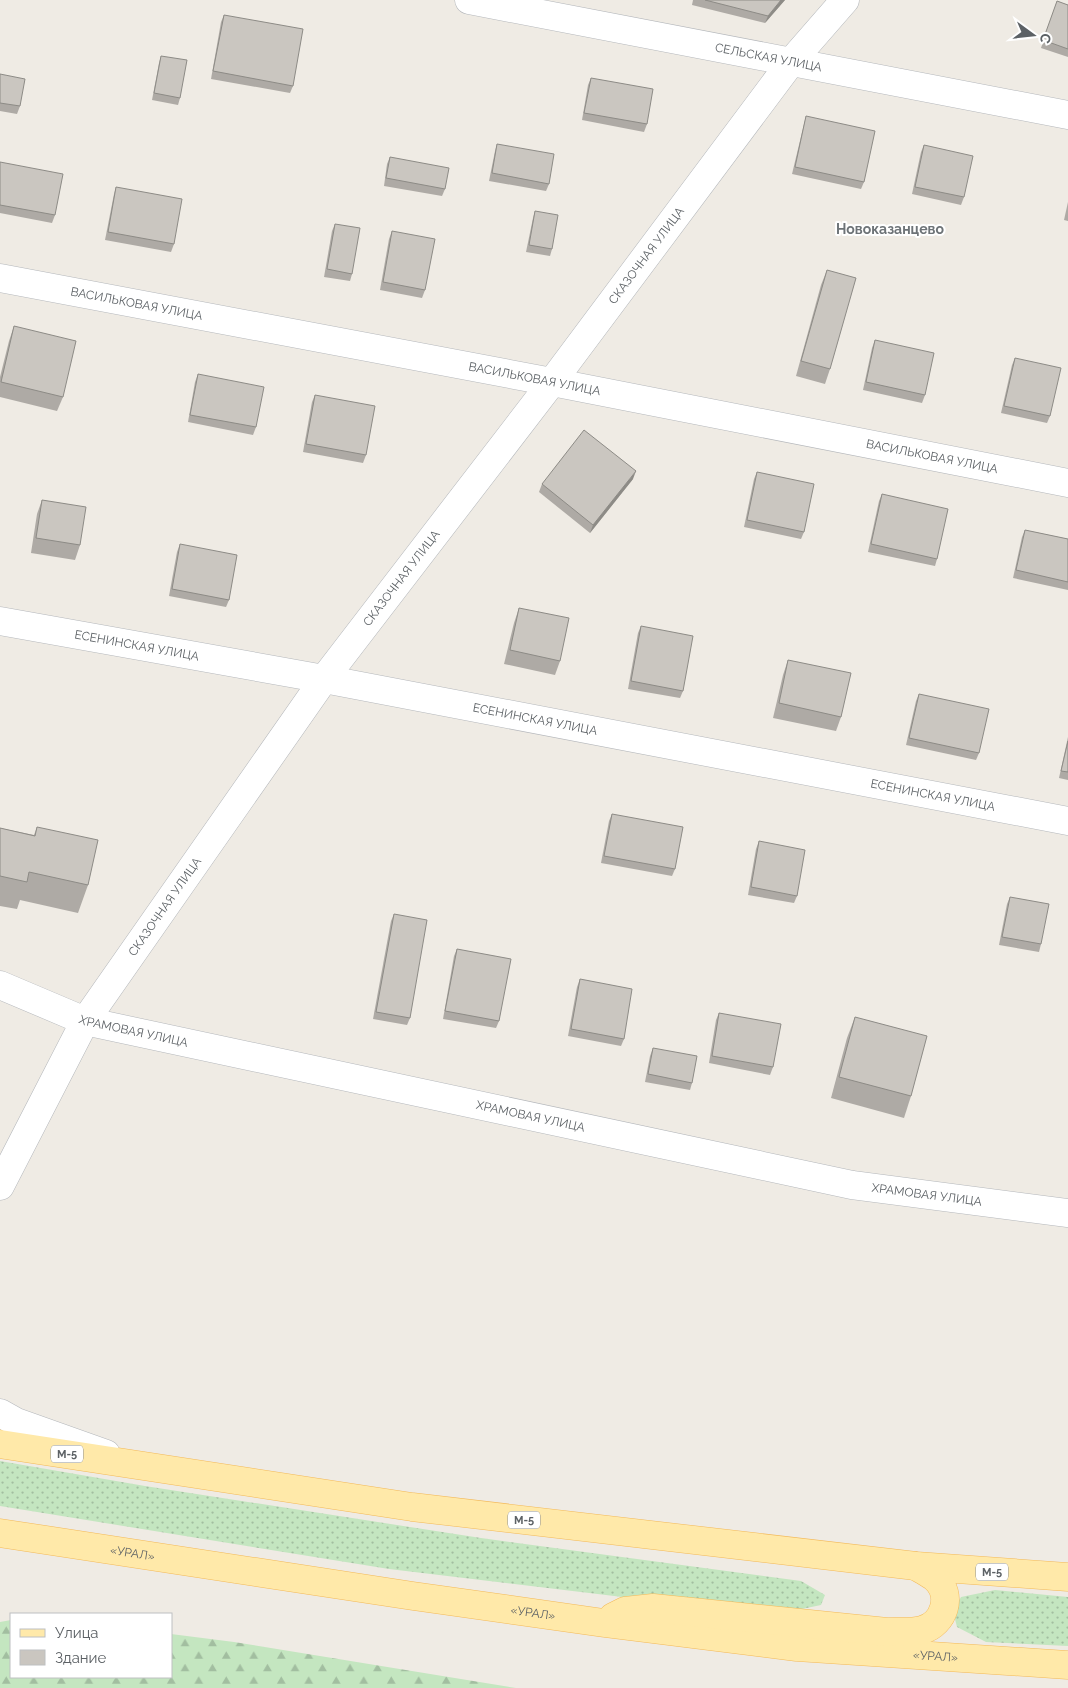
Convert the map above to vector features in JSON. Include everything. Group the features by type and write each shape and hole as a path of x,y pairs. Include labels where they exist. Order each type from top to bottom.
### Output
{"main road":[{"name":"М-5","path":"0,1444 412,1507 916,1566 1068,1577"},
{"name":"«УРАЛ»","path":"0,1533 604,1623 797,1647 1068,1665"},
{"path":"604,1623 625,1611 653,1608 887,1632 922,1630 938,1621 945,1607 945,1592 936,1579 916,1566"}],"street":[{"name":"СЕЛЬСКАЯ УЛИЦА","path":"469,0 1068,115"},
{"name":"СКАЗОЧНАЯ УЛИЦА","path":"0,1186 85,1021 324,679 552,382 791,62 845,0"},
{"name":"ВАСИЛЬКОВАЯ УЛИЦА","path":"0,278 552,382 1068,483"},
{"name":"ЕСЕНИНСКАЯ УЛИЦА","path":"0,622 324,679 1068,821"},
{"name":"ХРАМОВАЯ УЛИЦА","path":"0,985 85,1021 852,1185 1068,1213"},
{"path":"5,1418 134,1464"}],"green space":[{"path":"0,1461 145,1486 481,1538 801,1581 825,1595 821,1605 773,1615 389,1569 0,1506"},
{"path":"995,1590 1068,1597 1068,1646 986,1642 957,1627 953,1611 961,1597"},
{"path":"10,1620 10,1678 172,1678 172,1634 234,1642 516,1688 0,1688 0,1622"}],"building":[{"path":"705,0 781,0 768,16"},
{"path":"1057,1 1068,5 1068,49 1043,40"},
{"path":"224,15 303,29 293,86 213,71"},
{"path":"161,56 187,60 180,98 154,93"},
{"path":"0,74 25,79 20,106 0,103"},
{"path":"591,78 653,89 647,124 584,113"},
{"path":"806,116 875,131 864,182 795,167"},
{"path":"497,144 554,154 549,184 492,173"},
{"path":"924,145 973,156 964,197 915,187"},
{"path":"390,157 449,168 445,189 386,178"},
{"path":"0,162 63,174 55,215 0,205"},
{"path":"116,187 182,199 174,244 108,232"},
{"path":"535,211 558,215 552,249 529,245"},
{"path":"335,224 360,228 352,274 327,269"},
{"path":"392,231 435,239 425,290 383,282"},
{"path":"827,270 856,278 830,369 801,361"},
{"path":"14,326 76,341 63,397 1,382"},
{"path":"875,340 934,353 925,395 866,382"},
{"path":"1015,358 1061,368 1050,416 1004,406"},
{"path":"198,374 264,387 256,427 190,415"},
{"path":"315,395 375,406 366,455 306,444"},
{"path":"584,430 636,471 593,525 542,484"},
{"path":"757,472 814,484 804,532 747,520"},
{"path":"882,494 948,509 937,559 871,544"},
{"path":"42,500 86,507 80,545 36,538"},
{"path":"1025,530 1068,539 1068,582 1016,570"},
{"path":"180,544 237,555 229,600 172,589"},
{"path":"519,608 569,618 560,661 510,650"},
{"path":"641,626 693,636 683,691 631,681"},
{"path":"788,660 851,673 841,717 779,703"},
{"path":"919,694 989,709 979,753 909,738"},
{"path":"1068,741 1068,772 1061,771"},
{"path":"612,814 683,827 675,869 604,856"},
{"path":"37,827 98,840 88,885 29,872 27,882 0,876 0,828 35,836"},
{"path":"759,841 805,850 797,896 751,887"},
{"path":"1010,897 1049,904 1041,944 1002,937"},
{"path":"394,914 427,920 410,1018 376,1012"},
{"path":"457,949 511,959 499,1021 445,1011"},
{"path":"580,979 632,989 624,1039 571,1029"},
{"path":"719,1013 781,1024 773,1067 712,1056"},
{"path":"855,1017 927,1036 911,1096 839,1077"},
{"path":"653,1048 697,1056 692,1083 648,1074"}],"district":[{"name":"Новоказанцево","path":"890,229"}]}
